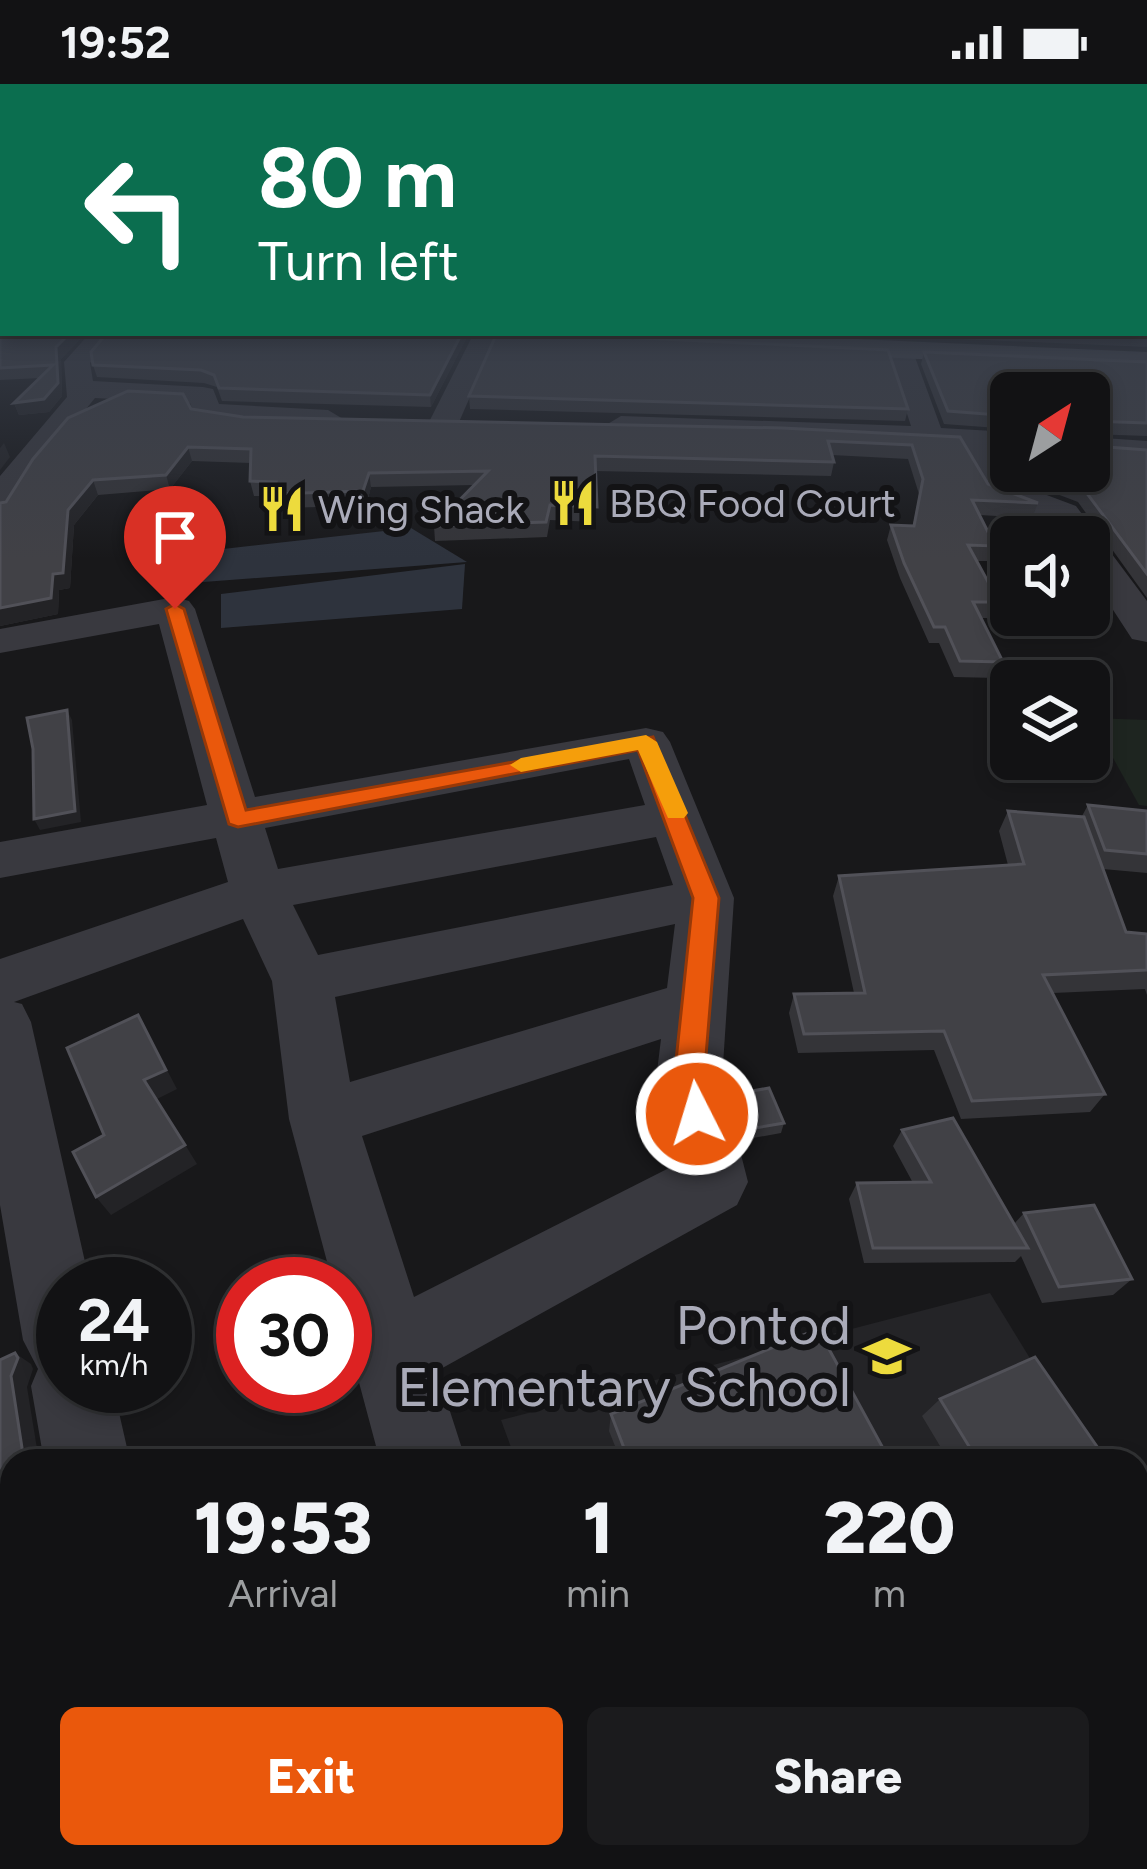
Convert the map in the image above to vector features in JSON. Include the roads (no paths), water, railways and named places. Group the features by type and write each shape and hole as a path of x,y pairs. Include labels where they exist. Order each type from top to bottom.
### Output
{"street":[{"path":"0,505 11,468 81,398 80,392"},
{"path":"147,392 203,395 206,412 356,419"},
{"path":"445,422 459,392"},
{"path":"914,392 929,436"},
{"path":"588,424 780,428 990,440"},
{"path":"970,439 999,489 1066,516"},
{"path":"1110,447 1147,450"},
{"path":"1110,572 1140,608"},
{"path":"0,641 175,609 258,892 302,981 323,1119 419,1449"},
{"path":"0,860 646,742 706,898 689,1080 712,1182 391,1352"},
{"path":"0,983 258,892 677,816"},
{"path":"302,981 706,898"},
{"path":"323,1119 696,1004"},
{"path":"0,1022 47,1257"},
{"path":"77,1413 85,1449"}],"place":[{"name":"BBQ Food Court","path":"573,503"},
{"name":"Wing Shack","path":"282,509"},
{"name":"Pontod Elementary School","path":"887,1356"}]}
